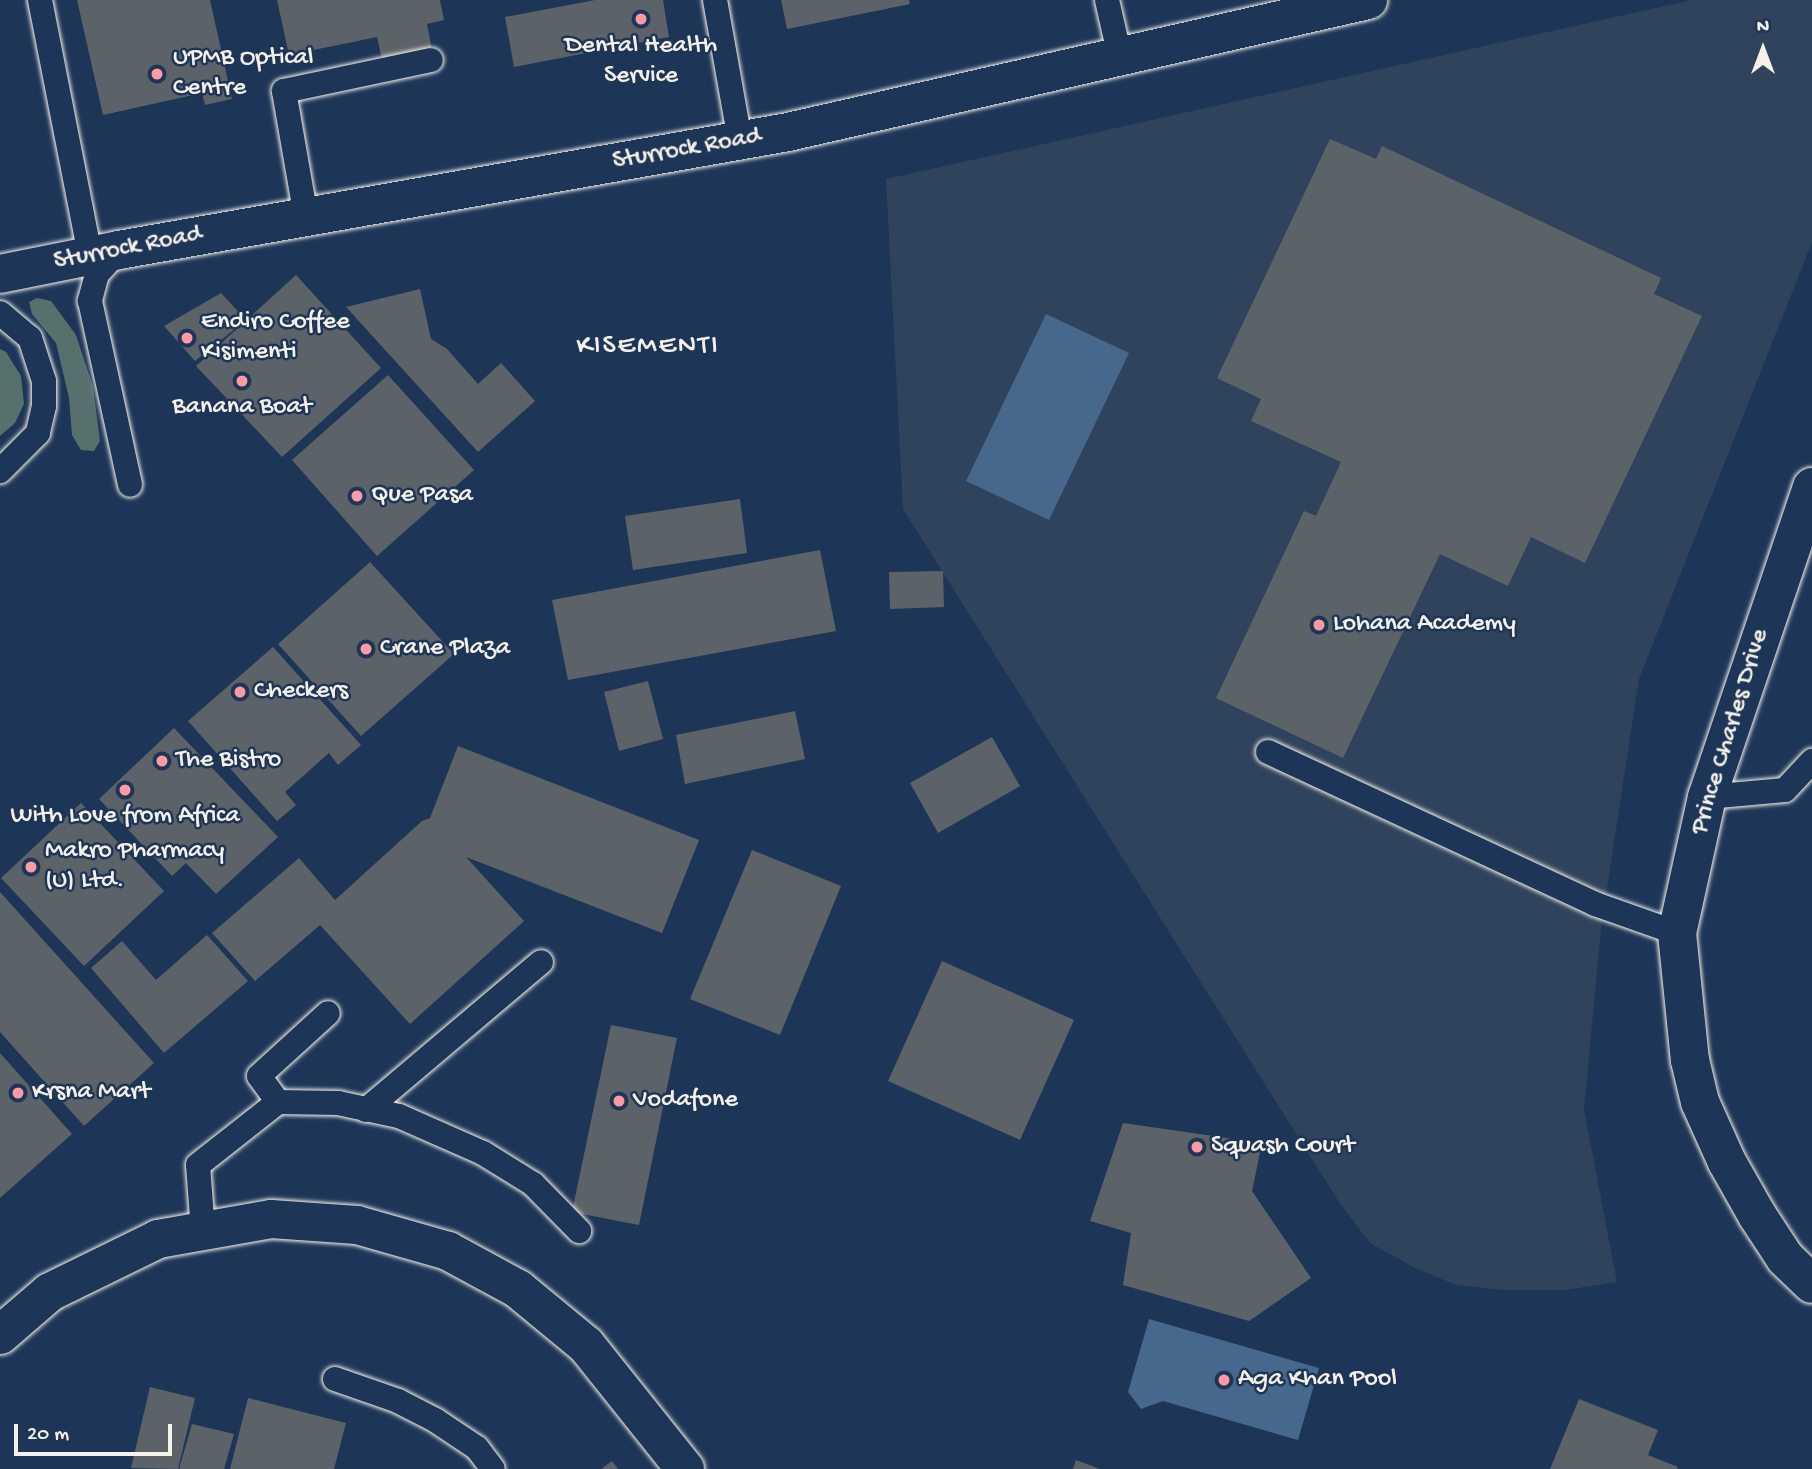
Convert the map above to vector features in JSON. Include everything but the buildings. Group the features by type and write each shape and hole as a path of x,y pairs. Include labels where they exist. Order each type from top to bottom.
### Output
{"street":[{"name":"Sturrock Road","path":"0,274 104,253 788,132 1354,1"},
{"name":"Prince Charles Drive","path":"1812,487 1707,797 1677,933 1688,1049 1700,1102 1727,1162 1756,1215 1785,1258 1812,1284"},
{"path":"0,1335 50,1292 158,1239 271,1219 357,1225 448,1251 518,1289 586,1345 685,1469"}],"lane":[{"path":"40,0 104,253 90,301 130,485"},
{"path":"715,0 740,140"},
{"path":"1107,0 1120,57"},
{"path":"306,217 284,92 431,60"},
{"path":"0,313 30,338 44,381 44,406 38,433 0,471"},
{"path":"1268,752 1595,904 1677,933"},
{"path":"1707,797 1785,790 1812,761"},
{"path":"366,1110 541,962"},
{"path":"278,1102 259,1076 328,1013"},
{"path":"203,1231 198,1165 278,1102 338,1102 398,1116 483,1153 533,1184 579,1231"},
{"path":"335,1380 398,1401 435,1420 477,1448 493,1469"}],"shaded area":[{"name":"Lohana Academy","path":"1692,0 1812,0 1812,242 1639,679 1601,928 1584,1110 1617,1282 1565,1290 1503,1290 1456,1285 1415,1268 1370,1243 1339,1202 903,509 886,179"},
{"path":"1046,314 1129,353 1049,520 966,481"},
{"name":"Aga Khan Pool","path":"1149,1319 1319,1368 1298,1440 1163,1401 1141,1409 1128,1392"}],"green space":[{"path":"37,298 51,301 76,335 93,387 100,441 94,451 81,450 72,435 69,398 56,343 32,314 29,302"},
{"path":"0,349 6,352 21,376 24,404 15,423 0,436"}],"place":[{"name":"Dental Health Service","path":"641,19"},
{"name":"UPMB Optical Centre","path":"157,74"},
{"name":"Endiro Coffee Kisimenti","path":"187,338"},
{"name":"Banana Boat","path":"242,381"},
{"name":"Que Pasa","path":"357,496"},
{"name":"Lohana Academy","path":"1319,625"},
{"name":"Crane Plaza","path":"366,649"},
{"name":"Checkers","path":"240,692"},
{"name":"The Bistro","path":"162,761"},
{"name":"With Love from Africa","path":"125,790"},
{"name":"Makro Pharmacy (U) Ltd.","path":"31,867"},
{"name":"Krsna Mart","path":"18,1093"},
{"name":"Vodafone","path":"619,1101"},
{"name":"Squash Court","path":"1197,1147"},
{"name":"Aga Khan Pool","path":"1224,1380"}],"district":[{"name":"KISEMENTI","path":"648,347"}]}
